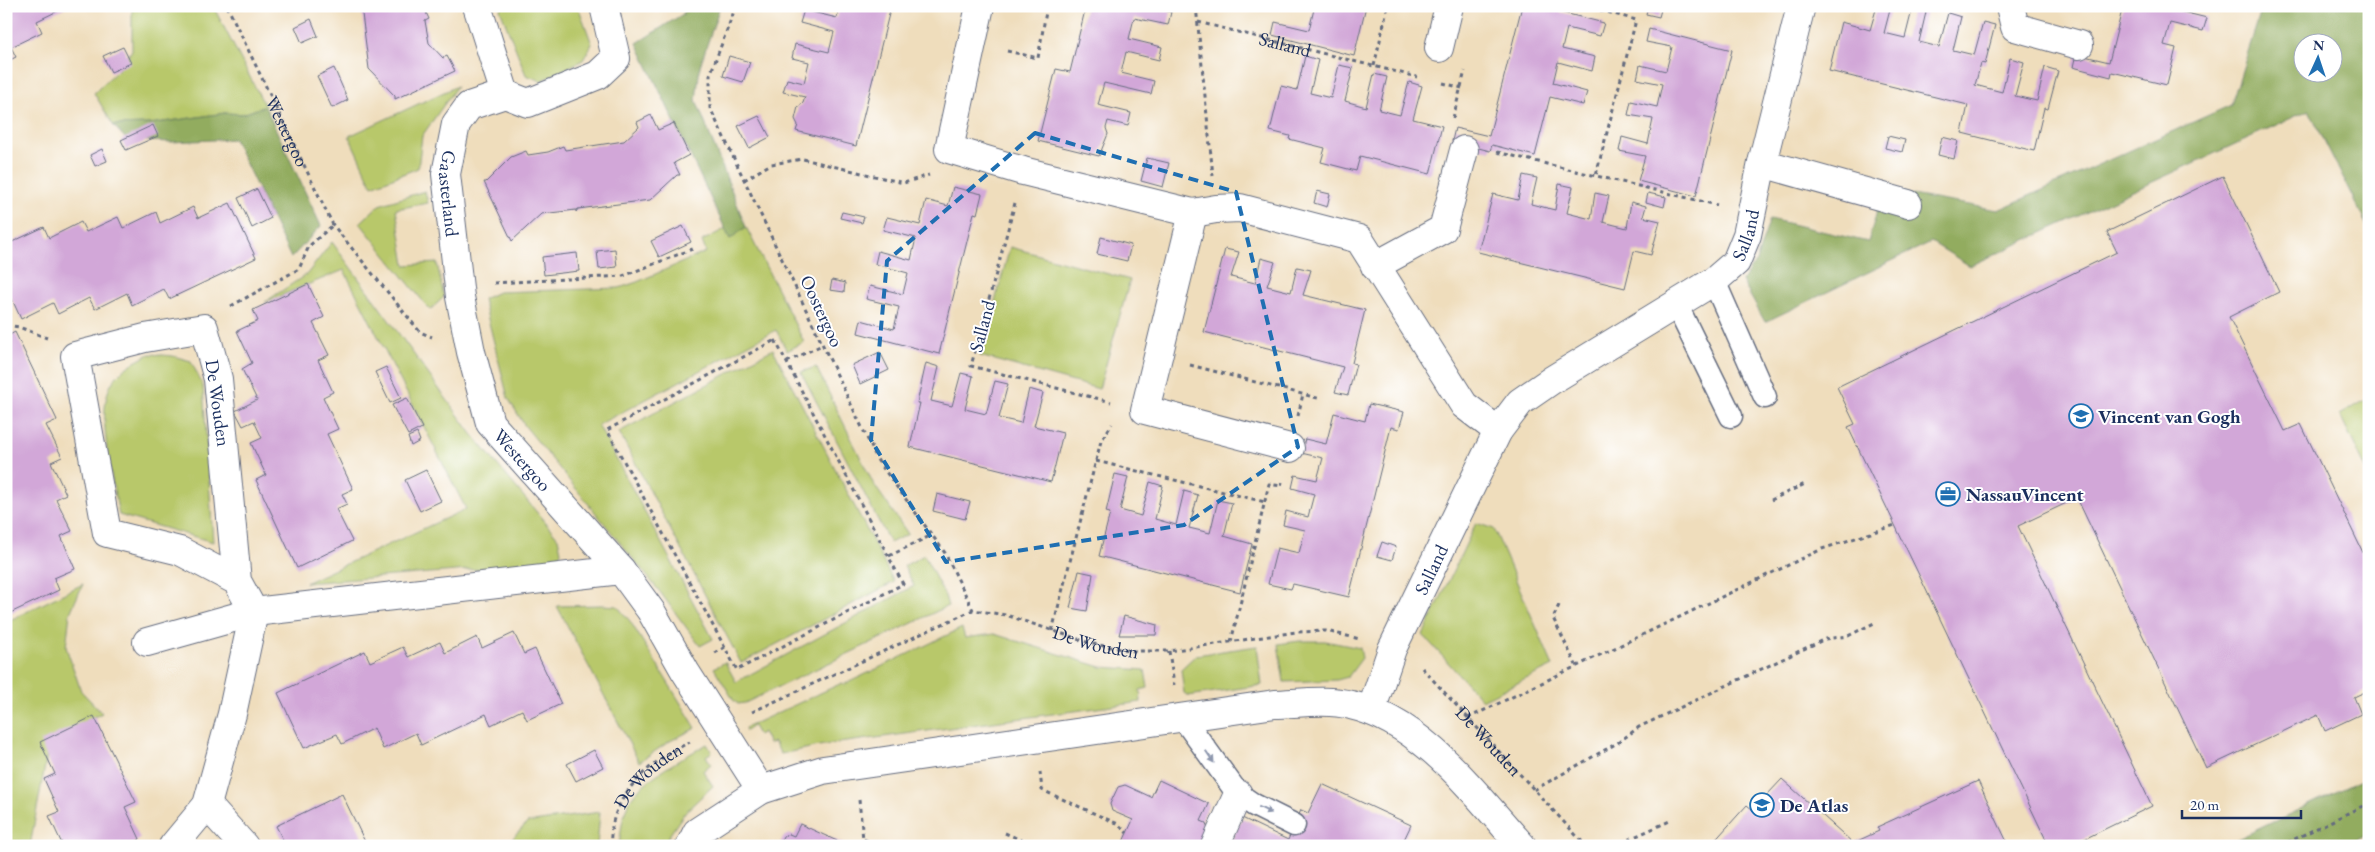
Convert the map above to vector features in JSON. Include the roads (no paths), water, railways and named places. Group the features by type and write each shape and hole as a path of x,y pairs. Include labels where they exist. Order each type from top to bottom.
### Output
{"street":[{"path":"477,6 505,94 528,103 598,75 616,58 604,6"},
{"path":"980,6 948,149 1023,171 1204,211 1240,208 1359,240 1464,405 1498,431"},
{"path":"1439,48 1449,6"},
{"name":"Salland","path":"1371,710 1392,649 1498,431 1520,402 1552,380 1714,281 1736,262 1747,235 1762,164 1801,6"},
{"path":"2010,6 2015,28 2079,45"},
{"name":"Gaasterland","path":"471,352 460,297 446,174 456,124 469,106 505,94"},
{"path":"1375,266 1443,229 1464,150"},
{"path":"1762,164 1908,204"},
{"path":"1204,211 1158,356 1145,410 1290,448"},
{"name":"De Wouden","path":"237,581 180,551 107,533 74,356 145,338 204,328 218,379 237,581 254,612"},
{"name":"Westergoo","path":"471,352 490,423 621,570 651,611 720,727 761,790"},
{"path":"147,642 254,612 621,570"},
{"path":"173,846 207,806 232,714 254,612"},
{"path":"690,846 698,832 761,790 823,770 1276,704 1329,702 1371,710 1396,722 1418,738 1459,777 1522,846"},
{"path":"1215,846 1238,794"},
{"path":"207,806 244,846"}],"lane":[{"path":"1714,281 1765,397"},
{"path":"1676,304 1731,416"},
{"path":"1184,718 1238,794 1254,805 1294,825"}],"place":[{"name":"Vincent van Gogh","path":"2081,416"},
{"name":"NassauVincent","path":"1948,494"},
{"name":"De Atlas","path":"1762,805"}]}
